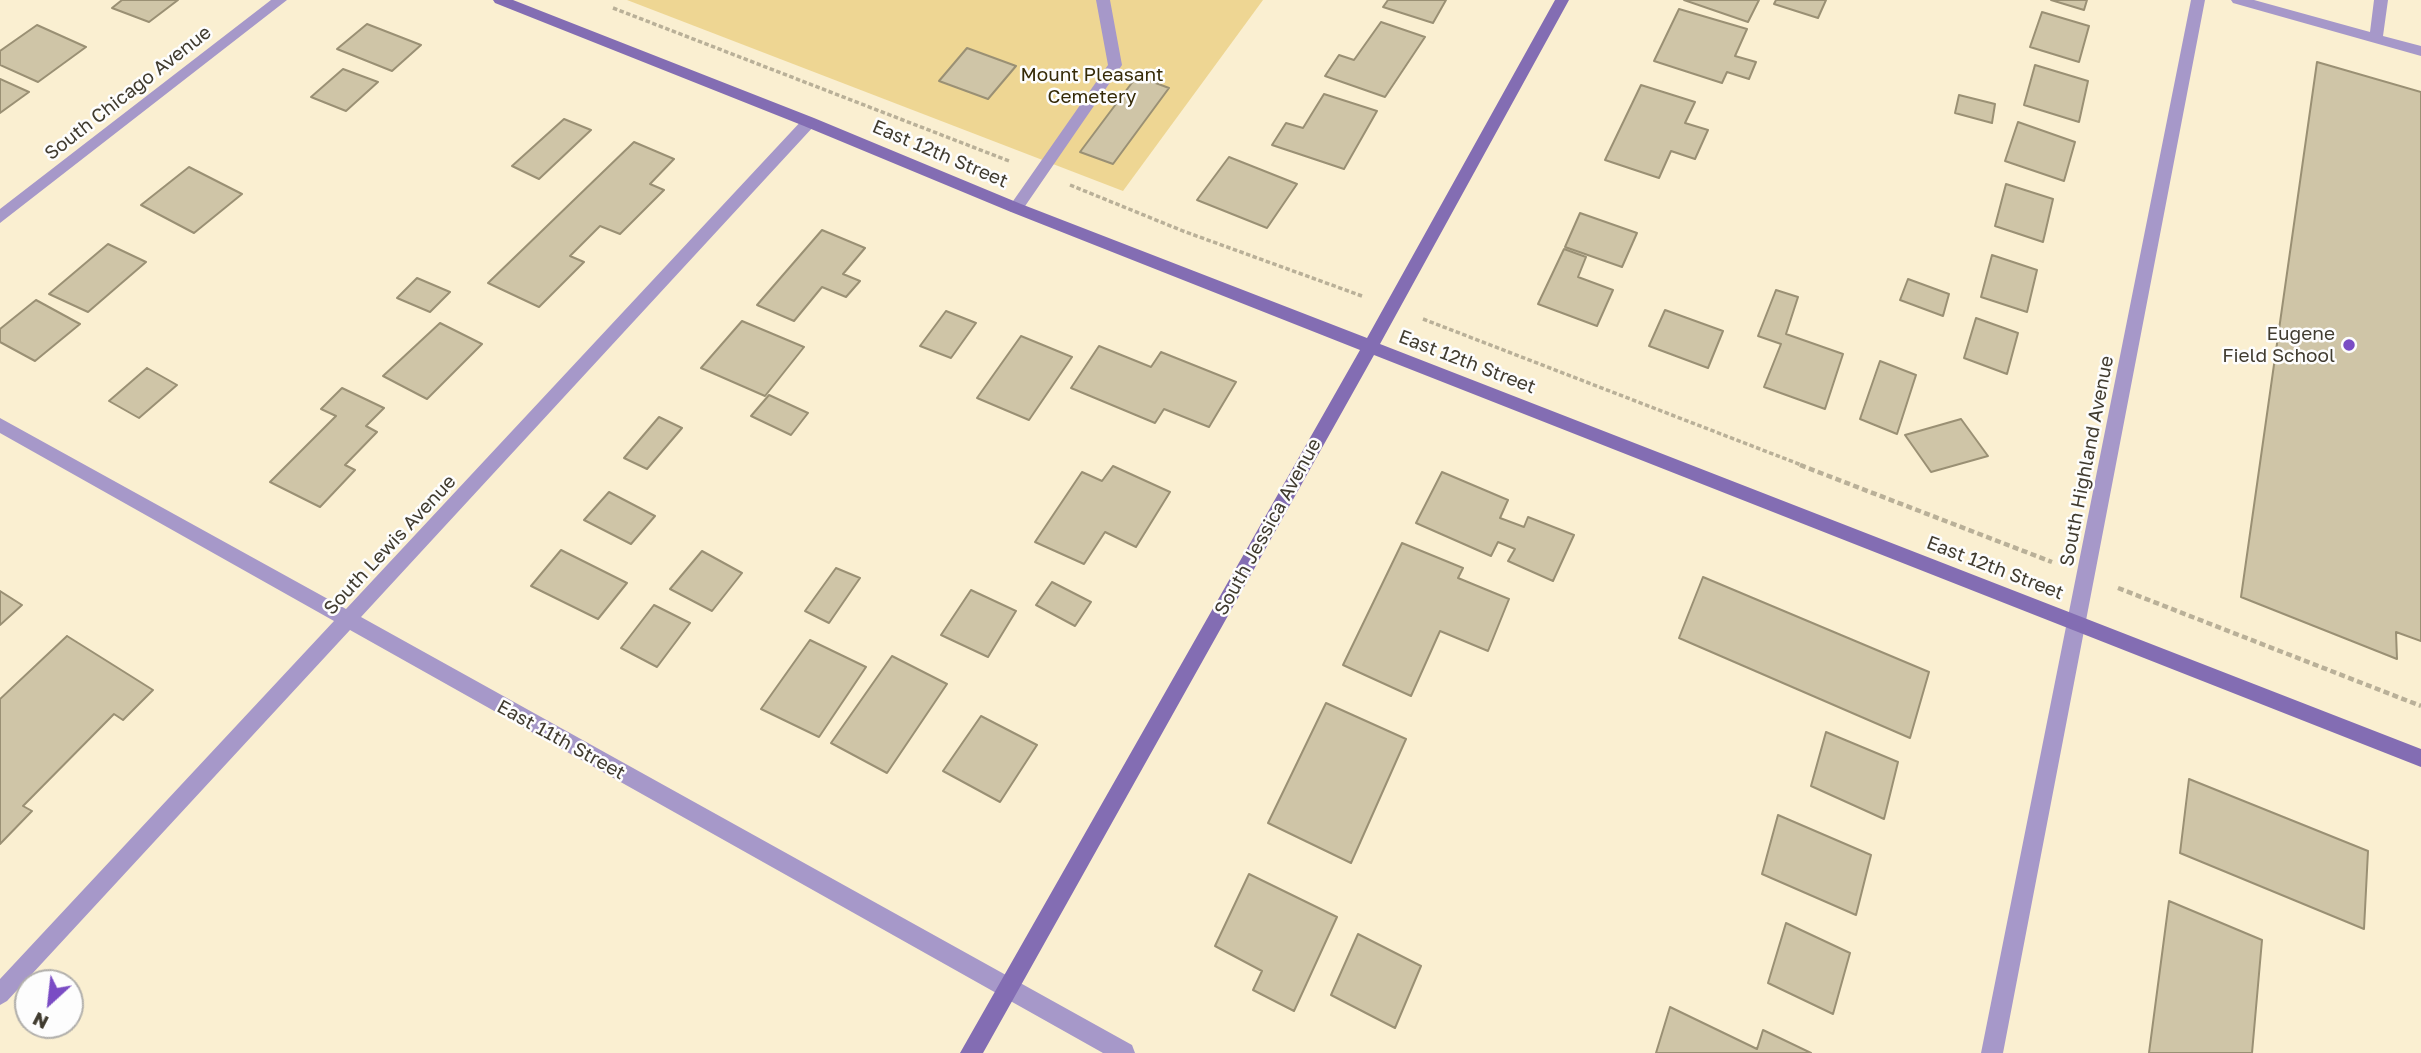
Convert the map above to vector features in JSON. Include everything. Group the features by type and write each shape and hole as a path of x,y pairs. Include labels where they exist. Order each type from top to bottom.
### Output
{"street":[{"name":"South Chicago Avenue","path":"0,217 280,0"},
{"name":"East 12th Street","path":"500,0 809,122 1016,208 2421,758"},
{"path":"1016,208 1115,65 1103,0"},
{"name":"South Jessica Avenue","path":"971,1053 1370,347 1562,0"},
{"name":"South Highland Avenue","path":"1992,1053 2198,0"},
{"path":"2238,0 2421,51"},
{"path":"2376,39 2381,0"},
{"name":"South Lewis Avenue","path":"0,994 348,622 809,122"},
{"name":"East 11th Street","path":"0,425 348,622 1124,1053"}],"path":[{"path":"606,5 1183,231 1392,307 2421,705"}],"green space":[{"name":"Mount Pleasant Cemetery","path":"627,0 1263,0 1123,191"}],"building":[{"path":"122,0 178,0 149,22 112,8"},
{"path":"1388,0 1446,0 1433,23 1383,7"},
{"path":"1684,0 1759,0 1748,22"},
{"path":"1776,0 1826,0 1818,18 1774,4"},
{"path":"2051,0 2087,0 2084,10"},
{"path":"1679,9 1747,29 1735,56 1756,62 1749,79 1727,72 1722,83 1654,61"},
{"path":"2042,12 2089,26 2079,62 2030,47"},
{"path":"1381,22 1425,37 1385,97 1325,76 1339,55 1354,60"},
{"path":"367,24 421,45 392,71 337,49"},
{"path":"37,25 86,47 38,82 0,65 0,51"},
{"path":"967,48 1016,66 988,99 939,81"},
{"name":"Eugene Field School","path":"2317,62 2421,92 2421,641 2396,632 2397,659 2241,597"},
{"path":"2035,65 2088,81 2079,122 2024,105"},
{"path":"343,69 378,82 346,111 311,97"},
{"path":"1137,76 1169,88 1113,164 1080,152"},
{"path":"0,79 29,92 0,113"},
{"path":"1641,85 1695,102 1685,123 1708,130 1695,159 1671,151 1659,178 1605,160"},
{"path":"1324,94 1377,111 1344,169 1272,145 1286,123 1303,128"},
{"path":"1959,95 1995,104 1992,123 1955,113"},
{"path":"564,119 591,130 539,179 512,166"},
{"path":"2018,122 2075,142 2064,181 2005,161"},
{"path":"634,142 674,159 650,184 664,190 620,234 600,226 570,256 584,262 539,307 488,283"},
{"path":"1229,157 1297,184 1267,228 1197,200"},
{"path":"189,167 242,194 194,233 141,205"},
{"path":"2006,184 2053,199 2043,242 1995,226"},
{"path":"1580,213 1637,233 1622,267 1565,247"},
{"path":"822,230 865,248 843,274 860,281 846,297 822,287 794,321 757,305"},
{"path":"108,244 146,262 88,312 49,294"},
{"path":"1564,249 1586,257 1578,277 1613,290 1597,326 1538,304"},
{"path":"1992,255 2037,270 2027,312 1981,297"},
{"path":"417,278 450,292 430,312 397,298"},
{"path":"1908,279 1949,294 1943,316 1900,300"},
{"path":"1776,290 1798,297 1786,334 1843,354 1825,409 1764,387 1781,344 1758,336"},
{"path":"36,300 80,324 35,361 0,342 0,329"},
{"path":"1665,310 1723,331 1708,368 1649,346"},
{"path":"946,311 976,323 951,358 920,346"},
{"path":"1976,318 2018,333 2007,374 1964,358"},
{"path":"742,321 804,347 765,396 701,368"},
{"path":"440,323 482,344 427,399 383,376"},
{"path":"1021,336 1072,357 1029,420 977,398"},
{"path":"1099,346 1151,367 1161,352 1236,382 1209,427 1164,409 1155,423 1071,388"},
{"path":"1880,361 1916,375 1897,434 1860,419"},
{"path":"147,368 177,385 139,418 109,401"},
{"path":"342,388 384,408 366,426 377,432 345,465 355,470 320,507 270,482 336,416 321,409"},
{"path":"769,395 808,413 791,435 751,416"},
{"path":"659,417 682,428 647,469 624,458"},
{"path":"1961,419 1988,456 1931,472 1905,435"},
{"path":"1113,466 1170,492 1136,547 1105,532 1084,564 1035,542 1082,472 1102,481"},
{"path":"1442,472 1508,500 1500,518 1524,527 1528,517 1574,535 1553,581 1508,561 1515,549 1498,542 1491,556 1416,523"},
{"path":"609,492 655,516 631,544 584,520"},
{"path":"1402,543 1463,568 1458,578 1509,599 1488,651 1440,631 1411,696 1343,665"},
{"path":"561,550 627,583 598,619 531,586"},
{"path":"702,551 742,573 712,611 670,589"},
{"path":"836,568 860,578 829,623 805,611"},
{"path":"1703,577 1929,672 1910,738 1679,638"},
{"path":"1052,582 1091,602 1075,626 1036,605"},
{"path":"971,590 1016,611 988,657 941,635"},
{"path":"0,591 22,605 0,625"},
{"path":"654,605 690,623 657,667 621,648"},
{"path":"67,636 153,690 123,720 114,714 23,806 32,811 0,844 0,699"},
{"path":"810,640 866,667 819,737 761,709"},
{"path":"892,656 947,684 887,773 831,743"},
{"path":"1326,703 1406,739 1351,863 1268,823"},
{"path":"981,716 1037,745 1000,802 943,771"},
{"path":"1826,732 1898,762 1884,819 1811,786"},
{"path":"2189,779 2368,851 2364,929 2180,853"},
{"path":"1778,815 1871,855 1856,915 1762,874"},
{"path":"1249,874 1337,917 1294,1011 1253,990 1262,971 1215,946"},
{"path":"2169,901 2262,940 2252,1053 2149,1053"},
{"path":"1786,923 1850,953 1833,1014 1768,983"},
{"path":"1358,934 1421,966 1395,1028 1331,995"},
{"path":"1670,1007 1757,1049 1763,1030 1811,1053 1656,1053"}],"place":[{"name":"Eugene Field School","path":"2349,345"}]}
